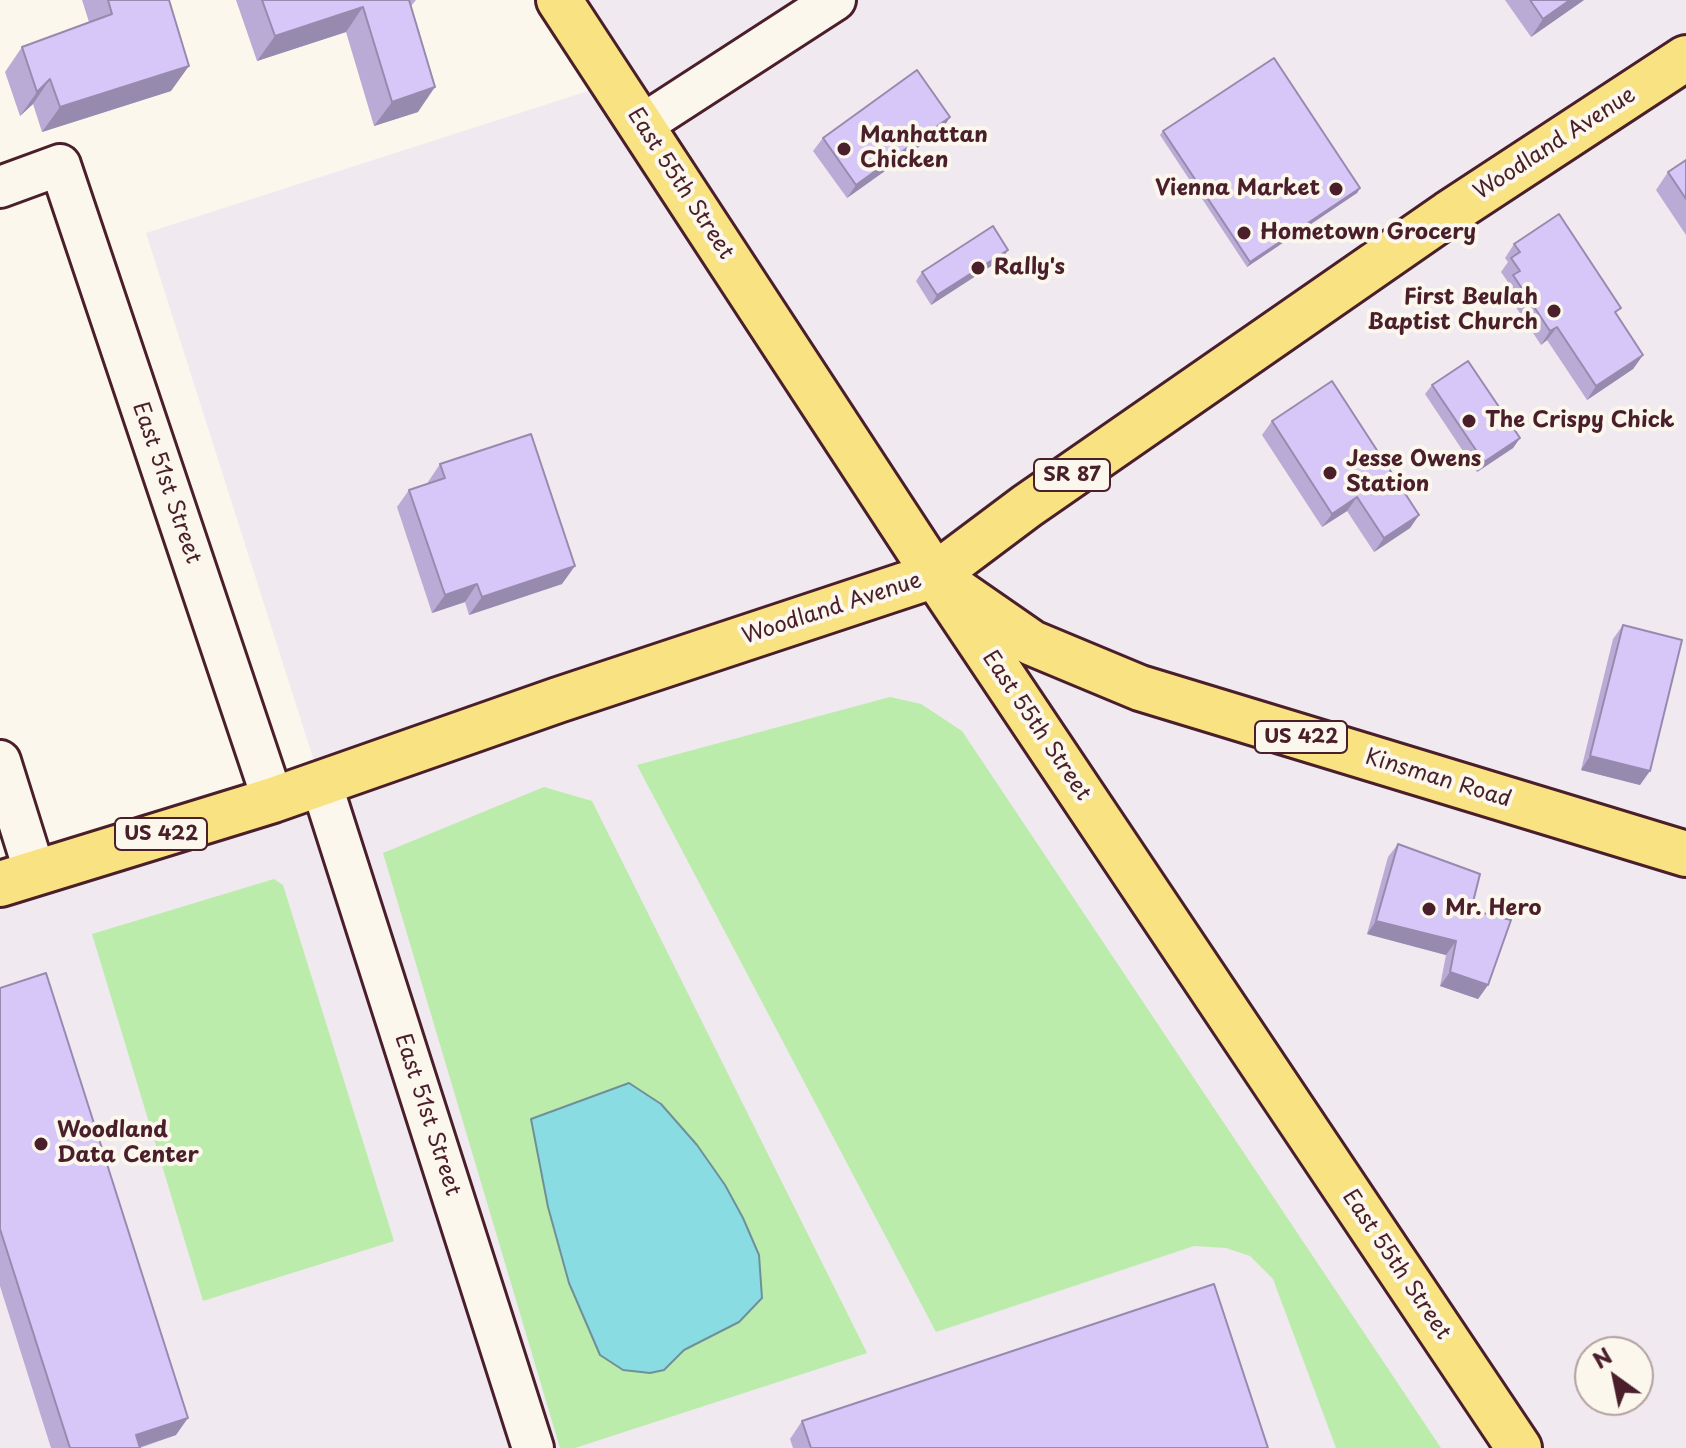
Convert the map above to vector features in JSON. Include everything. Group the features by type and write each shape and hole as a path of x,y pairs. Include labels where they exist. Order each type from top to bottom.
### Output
{"main road":[{"name":"East 55th Street","path":"559,0 935,575 1519,1448"},
{"name":"Woodland Avenue","path":"18,878 273,800 558,700 935,575 1040,497 1437,222 1686,58"},
{"name":"Kinsman Road","path":"935,575 1032,643 1140,688 1677,843"}],"street":[{"path":"642,125 835,0"},
{"name":"East 51st Street","path":"0,187 60,165 273,800"},
{"path":"0,761 18,878"},
{"name":"East 51st Street","path":"321,783 533,1448"}],"shaded area":[{"path":"559,0 1686,0 1686,1448 0,1448 0,884 321,783 146,233 613,83"}],"green space":[{"path":"890,697 921,704 962,731 1441,1448 1336,1448 1273,1279 1250,1256 1226,1248 1194,1246 936,1332 637,765"},
{"path":"544,787 592,801 867,1353 575,1448 560,1448 383,853"},
{"path":"274,879 283,885 394,1241 203,1301 92,934"}],"water":[{"path":"629,1083 661,1104 697,1145 725,1185 759,1255 762,1298 739,1322 684,1350 664,1370 650,1373 623,1370 600,1355 569,1283 548,1207 531,1119"}],"building":[{"path":"108,0 169,0 189,66 60,107 50,79 37,92 22,47 112,14"},
{"path":"262,0 409,0 435,87 392,102 363,7 275,36"},
{"path":"1530,0 1570,0 1543,19"},
{"path":"1274,58 1360,188 1250,262 1163,131"},
{"path":"917,70 950,117 856,185 823,138"},
{"path":"1686,160 1686,199 1668,172"},
{"path":"1559,214 1621,308 1615,312 1643,355 1596,386 1557,327 1550,331 1513,275 1520,271 1511,258 1520,252 1514,244"},
{"path":"993,226 1008,250 937,295 922,272"},
{"name":"The Crispy Chick","path":"1468,361 1520,438 1484,462 1432,385"},
{"name":"Jesse Owens Station","path":"1332,381 1419,515 1384,538 1357,497 1332,514 1272,421"},
{"path":"531,434 575,566 482,597 477,584 445,595 409,490 445,478 440,464"},
{"path":"1623,625 1682,640 1650,771 1590,756"},
{"path":"1398,844 1480,874 1471,910 1511,920 1488,985 1450,972 1456,941 1376,921"},
{"name":"Woodland Data Center","path":"46,973 188,1418 136,1435 140,1448 70,1448 0,1229 0,988"},
{"path":"1214,1284 1268,1448 811,1448 802,1421"}],"place":[{"name":"Manhattan Chicken","path":"844,149"},
{"name":"Vienna Market","path":"1336,189"},
{"name":"Hometown Grocery","path":"1244,233"},
{"name":"Rally's","path":"978,268"},
{"name":"First Beulah Baptist Church","path":"1554,311"},
{"name":"The Crispy Chick","path":"1469,421"},
{"name":"Jesse Owens Station","path":"1330,473"},
{"name":"Mr. Hero","path":"1429,909"},
{"name":"Woodland Data Center","path":"41,1144"}]}
